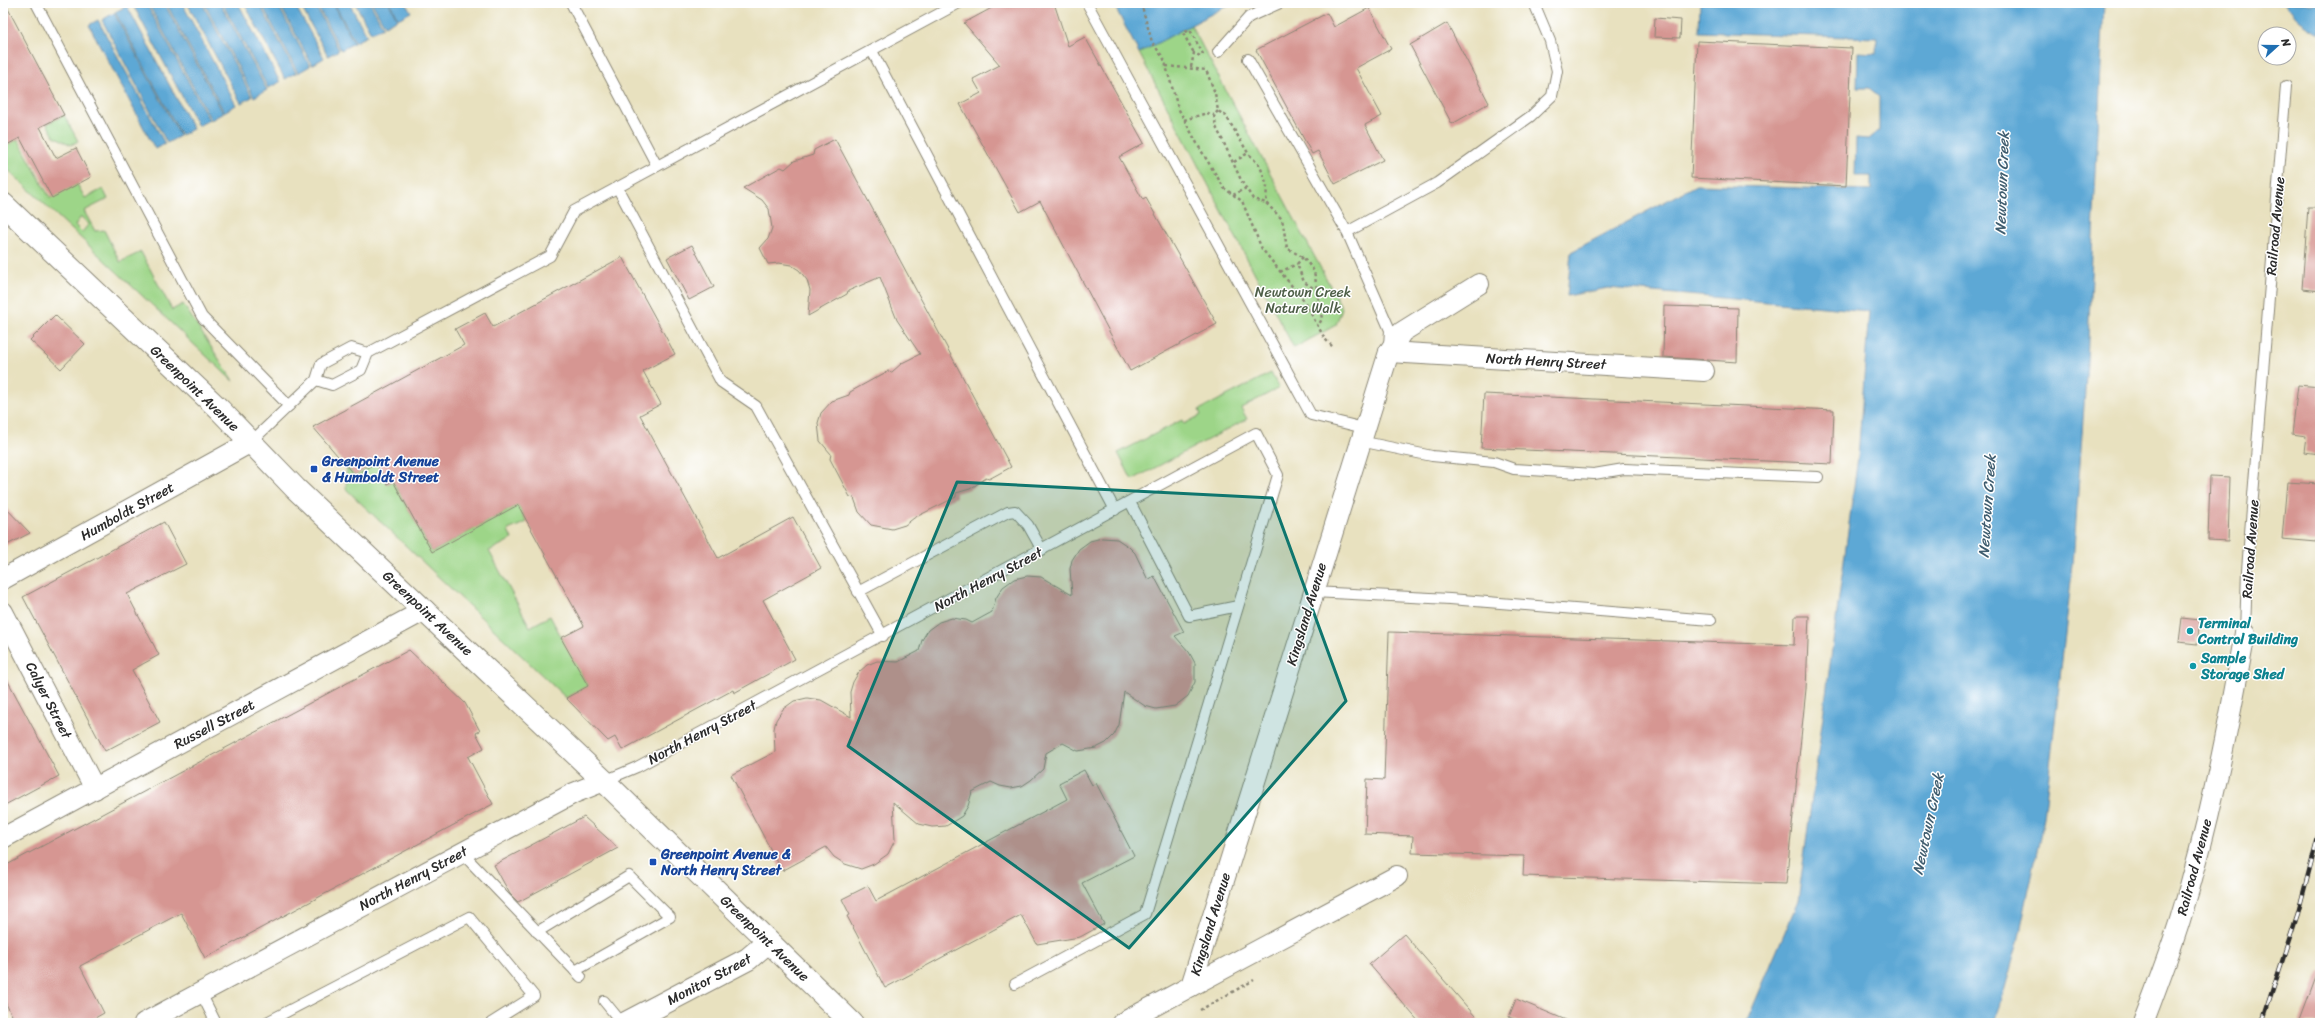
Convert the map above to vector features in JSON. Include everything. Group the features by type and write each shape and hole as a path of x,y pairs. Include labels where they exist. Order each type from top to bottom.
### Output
{"main road":[{"name":"Greenpoint Avenue","path":"3,204 251,442 288,480 604,781 852,1023"},
{"name":"Monitor Street","path":"626,1023 748,959 768,942"}],"street":[{"name":"Kingsland Avenue","path":"1191,986 1389,352 1402,332 1478,284"},
{"name":"North Henry Street","path":"1389,352 1704,371"},
{"name":"Humboldt Street","path":"3,579 251,442"},
{"name":"Russell Street","path":"3,838 425,610"},
{"name":"Calyer Street","path":"3,612 95,789"},
{"name":"Railroad Avenue","path":"2143,1023 2180,921 2205,829 2220,768 2245,633"},
{"name":"North Henry Street","path":"144,1023 461,852 574,793 604,781"},
{"name":"Kingsland Avenue","path":"1122,1023 1397,876"}],"lane":[{"path":"36,3 202,317 289,406"},
{"path":"571,3 657,166"},
{"path":"316,380 332,385 361,370 368,353 550,256 574,211 959,3"},
{"path":"1087,3 1310,415 1362,435 1432,456 1494,462 1514,469 1594,474 1624,469 1818,477"},
{"path":"1218,52 1249,17 1280,3"},
{"path":"1347,232 1437,183 1531,116 1552,96 1558,71 1550,41 1534,3"},
{"path":"872,51 1115,510"},
{"path":"1248,59 1347,232 1390,330 1389,352"},
{"name":"Railroad Avenue","path":"2245,633 2247,570 2286,86"},
{"path":"617,187 721,382 756,406 883,636"},
{"path":"251,442 316,380 321,364 351,348 368,353"},
{"name":"North Henry Street","path":"604,781 637,767 883,636 1256,433 1278,475 1238,606"},
{"path":"1015,984 1145,914 1238,606 1189,616 1130,502"},
{"path":"858,592 1008,512 1015,511 1022,516 1042,550"},
{"path":"1313,592 1450,599 1711,620"},
{"path":"461,852 537,932 578,974 670,917 629,876 537,932"},
{"path":"265,1023 469,917 534,996 491,1023"},
{"path":"201,993 216,1023"},
{"path":"604,1001 622,1023"}],"path":[{"path":"1141,3 1154,45 1164,58 1171,87 1184,120 1224,188 1242,202 1262,250 1304,301 1325,339 1333,347"},
{"path":"1191,67 1194,53 1183,32 1190,30 1203,54 1200,56 1194,53"},
{"path":"1166,66 1191,67 1206,70 1215,93 1218,111 1226,116 1248,153 1260,166 1267,185 1266,203"},
{"path":"1214,115 1218,111"},
{"path":"1184,120 1207,113 1214,115"},
{"path":"1214,115 1216,126 1246,188 1253,199 1266,203 1282,219 1287,248 1303,257 1314,271 1322,319 1318,326"},
{"path":"1234,162 1248,153"},
{"path":"1233,195 1246,188"},
{"path":"1280,272 1297,264 1303,257"},
{"path":"1297,264 1304,282 1316,290"},
{"path":"1200,1010 1254,980"}],"highlighted area":[{"path":"957,482 1272,498 1346,701 1129,948 848,746"}],"green space":[{"name":"Newtown Creek Nature Walk","path":"1191,25 1342,308 1336,325 1294,348 1139,53"},
{"path":"64,115 78,141 71,145 54,136 47,124"},
{"path":"18,139 50,198 77,184 85,198 103,189 108,199 84,211 95,231 104,230 120,262 141,252 172,310 183,304 234,382 3,165 3,147","holes":["81,217 89,224 82,232 75,225"]},
{"path":"1271,373 1279,388 1241,408 1247,419 1132,480 1118,453 1182,420 1184,424 1201,415 1199,410"},
{"path":"376,462 387,484 393,481 432,552 518,505 527,522 508,530 512,539 489,551 530,627 550,616 588,686 566,698 346,489 347,467 355,476"}],"water":[{"path":"132,3 146,3 209,120 198,126"},
{"path":"148,3 164,3 223,113 211,120"},
{"path":"166,3 182,3 236,105 224,112"},
{"path":"187,3 202,3 252,97 241,103"},
{"path":"204,3 220,3 267,90 254,97"},
{"path":"222,3 238,3 280,82 268,88"},
{"path":"244,3 259,3 296,73 285,79"},
{"path":"261,3 277,3 310,66 298,73"},
{"path":"279,3 294,3 324,58 312,65"},
{"path":"299,3 314,3 339,50 328,56"},
{"path":"316,3 333,3 354,43 341,50"},
{"path":"334,3 349,3 367,36 355,42"},
{"path":"355,3 370,3 383,27 371,33"},
{"path":"372,3 389,3 397,19 385,26"},
{"path":"390,3 406,3 411,12 398,19"},
{"path":"1113,3 1232,3 1139,53"},
{"name":"Newtown Creek","path":"1700,3 2104,3 2087,362 2073,564 2044,818 2018,942 1995,1023 1746,1023 1798,901 1858,457 1869,311 1608,288 1567,296 1571,252 1696,185 1871,190 1871,176 1855,176 1856,138 1868,139 1879,130 1879,96 1869,88 1857,88 1858,52 1876,53 1877,38 1699,32"},
{"path":"2285,3 2320,3 2320,34 2300,21"},
{"path":"127,6 193,129 181,135 115,12"},
{"path":"114,13 180,136 167,143 102,20"},
{"path":"98,20 165,144 155,149 89,25"}],"building":[{"path":"3,3 5,3 64,115 40,127 56,158 76,148 91,177 52,198 20,138 3,147"},
{"path":"1001,3 1054,3 1068,46 1085,37 1144,143 1119,157 1143,200 1146,198 1217,324 1130,371 1040,201 1020,212 960,104 981,93 973,79 1000,65 964,23"},
{"path":"1369,8 1391,49 1356,68 1382,116 1365,125 1383,160 1335,184 1318,151 1312,154 1256,50 1327,13 1334,27"},
{"path":"1655,18 1681,20 1680,38 1654,37"},
{"path":"1447,23 1489,103 1452,124 1410,45"},
{"path":"1697,41 1852,48 1846,186 1691,178"},
{"path":"835,139 1011,467 989,479 986,478 970,489 956,493 956,497 914,518 905,525 892,529 871,525 859,512 854,498 850,497 830,459 831,454 820,441 818,423 821,413 832,401 849,395 850,392 888,371 892,372 902,363 920,354 897,320 880,277 848,291 847,294 808,316 810,290 807,280 799,270 791,265 779,263 768,264 760,248 768,239 772,228 769,209 762,200 743,188 781,167 785,169 794,161 813,155 814,150"},
{"path":"2308,207 2320,207 2320,291 2302,289"},
{"path":"692,245 714,287 689,300 667,258"},
{"path":"622,257 675,354 643,371 661,404 640,415 718,558 793,517 821,568 763,600 795,659 734,693 733,690 622,750 615,737 608,741 566,698 588,686 561,638 584,626 518,505 432,552 393,481 387,484 376,462 355,476 313,427 464,345 455,329 485,313 493,327"},
{"path":"1664,306 1738,308 1737,362 1663,357"},
{"path":"55,315 85,344 61,369 30,340"},
{"path":"2298,385 2320,387 2320,454 2304,452 2306,436 2292,434"},
{"path":"1484,394 1834,410 1832,464 1481,448"},
{"path":"2210,476 2230,477 2228,541 2208,540"},
{"path":"2287,482 2320,484 2317,542 2282,539"},
{"path":"3,505 30,533 3,547"},
{"path":"164,522 186,564 127,594 159,655 132,670 160,722 105,751 23,597"},
{"path":"1102,538 1117,539 1129,547 1135,553 1148,580 1154,576 1184,632 1175,636 1189,652 1195,663 1195,682 1188,696 1175,706 1156,709 1145,706 1124,692 1119,725 1114,735 1106,743 1096,748 1078,751 1063,743 1046,753 1043,769 1022,786 1011,788 1000,786 991,782 972,792 968,806 962,816 946,826 932,827 919,824 893,802 895,840 888,854 874,864 861,869 845,864 834,857 826,847 782,871 731,775 775,752 774,729 776,720 783,709 794,701 807,698 821,700 851,717 850,692 853,682 859,672 867,665 877,661 898,662 919,651 922,640 928,630 939,622 952,618 966,620 972,623 992,612 996,598 1003,587 1014,579 1027,576 1041,577 1072,595 1070,569 1072,560 1079,549 1090,541"},
{"path":"1795,616 1809,616 1806,689 1786,884 1523,876 1524,856 1412,853 1413,836 1365,834 1367,779 1384,780 1389,632 1794,645"},
{"name":"Terminal Control Building","path":"2182,618 2200,620 2197,644 2179,642"},
{"path":"409,650 465,703 480,731 476,733 484,748 468,757 493,804 205,958 181,913 80,966 104,1013 86,1023 16,1023 3,998 3,867"},
{"path":"3,672 59,776 3,806"},
{"path":"1084,770 1092,785 1096,783 1134,856 1082,883 1104,924 1080,937 1037,944 1021,915 885,988 847,916 850,915 842,899 868,886 876,901 1067,799 1059,783"},
{"path":"584,817 618,848 518,902 510,894 494,865"},
{"path":"1404,934 1481,1023 1420,1023 1369,964"},
{"path":"2318,972 2320,972 2320,1023 2299,1023"},
{"path":"1516,999 1573,1023 1523,1023 1509,1017"}],"railway":[{"path":"2262,1023 2298,913 2320,829"}],"place":[{"name":"Greenpoint Avenue & Humboldt Street","path":"314,469"},
{"name":"Terminal Control Building","path":"2190,631"},
{"name":"Sample Storage Shed","path":"2193,666"},
{"name":"Greenpoint Avenue & North Henry Street","path":"653,862"}]}
